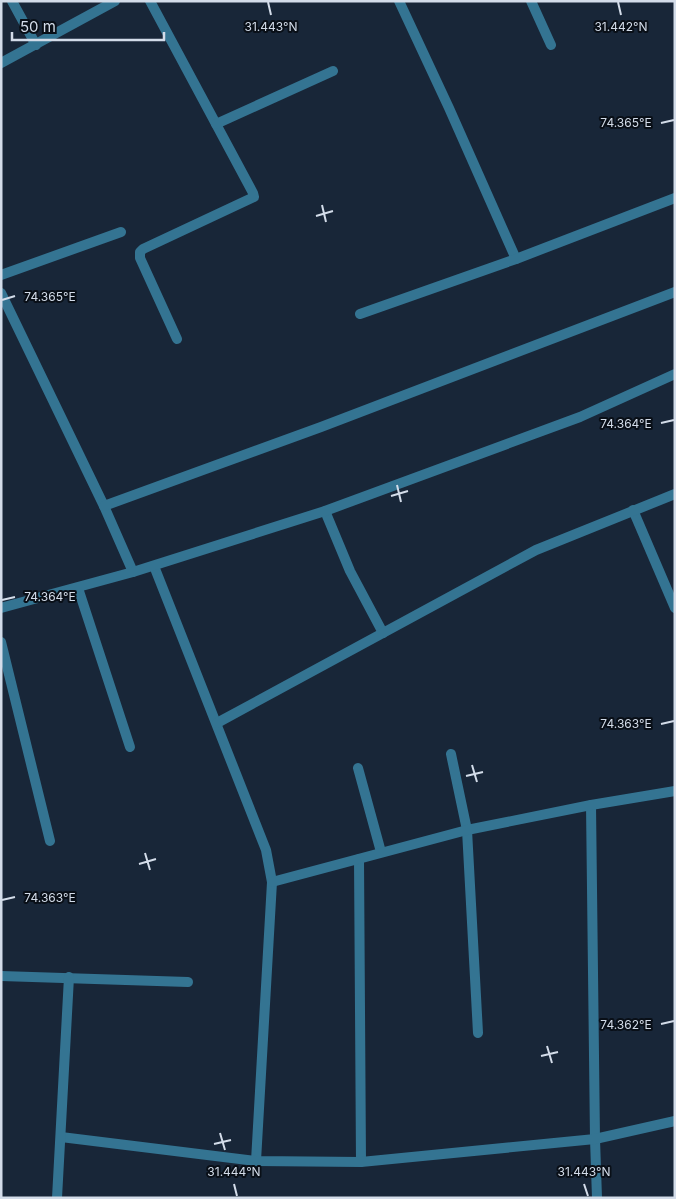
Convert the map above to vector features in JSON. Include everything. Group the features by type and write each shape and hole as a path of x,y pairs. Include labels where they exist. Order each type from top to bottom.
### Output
{"street":[{"path":"12,1 36,46"},
{"path":"1,63 36,46 115,1"},
{"path":"150,1 254,193 254,197 140,252 140,258 177,339"},
{"path":"398,1 449,108 516,259"},
{"path":"531,1 551,45"},
{"path":"216,124 333,71"},
{"path":"360,314 516,259 675,198"},
{"path":"1,275 121,232"},
{"path":"104,506 330,424 675,292"},
{"path":"1,293 104,506 133,572"},
{"path":"1,608 154,566 325,511 580,417 675,374"},
{"path":"217,723 536,550 675,494"},
{"path":"633,510 675,608"},
{"path":"325,511 350,571 383,633"},
{"path":"154,566 266,850 272,882 256,1161"},
{"path":"78,588 130,747"},
{"path":"1,642 50,841"},
{"path":"452,754 467,830 478,1033"},
{"path":"358,768 381,852"},
{"path":"272,882 467,830 591,805 675,791"},
{"path":"591,805 594,1139 597,1198"},
{"path":"359,858 361,1162"},
{"path":"1,976 188,982"},
{"path":"57,1198 70,977"},
{"path":"61,1137 256,1161 361,1162 594,1139 675,1121"}]}
